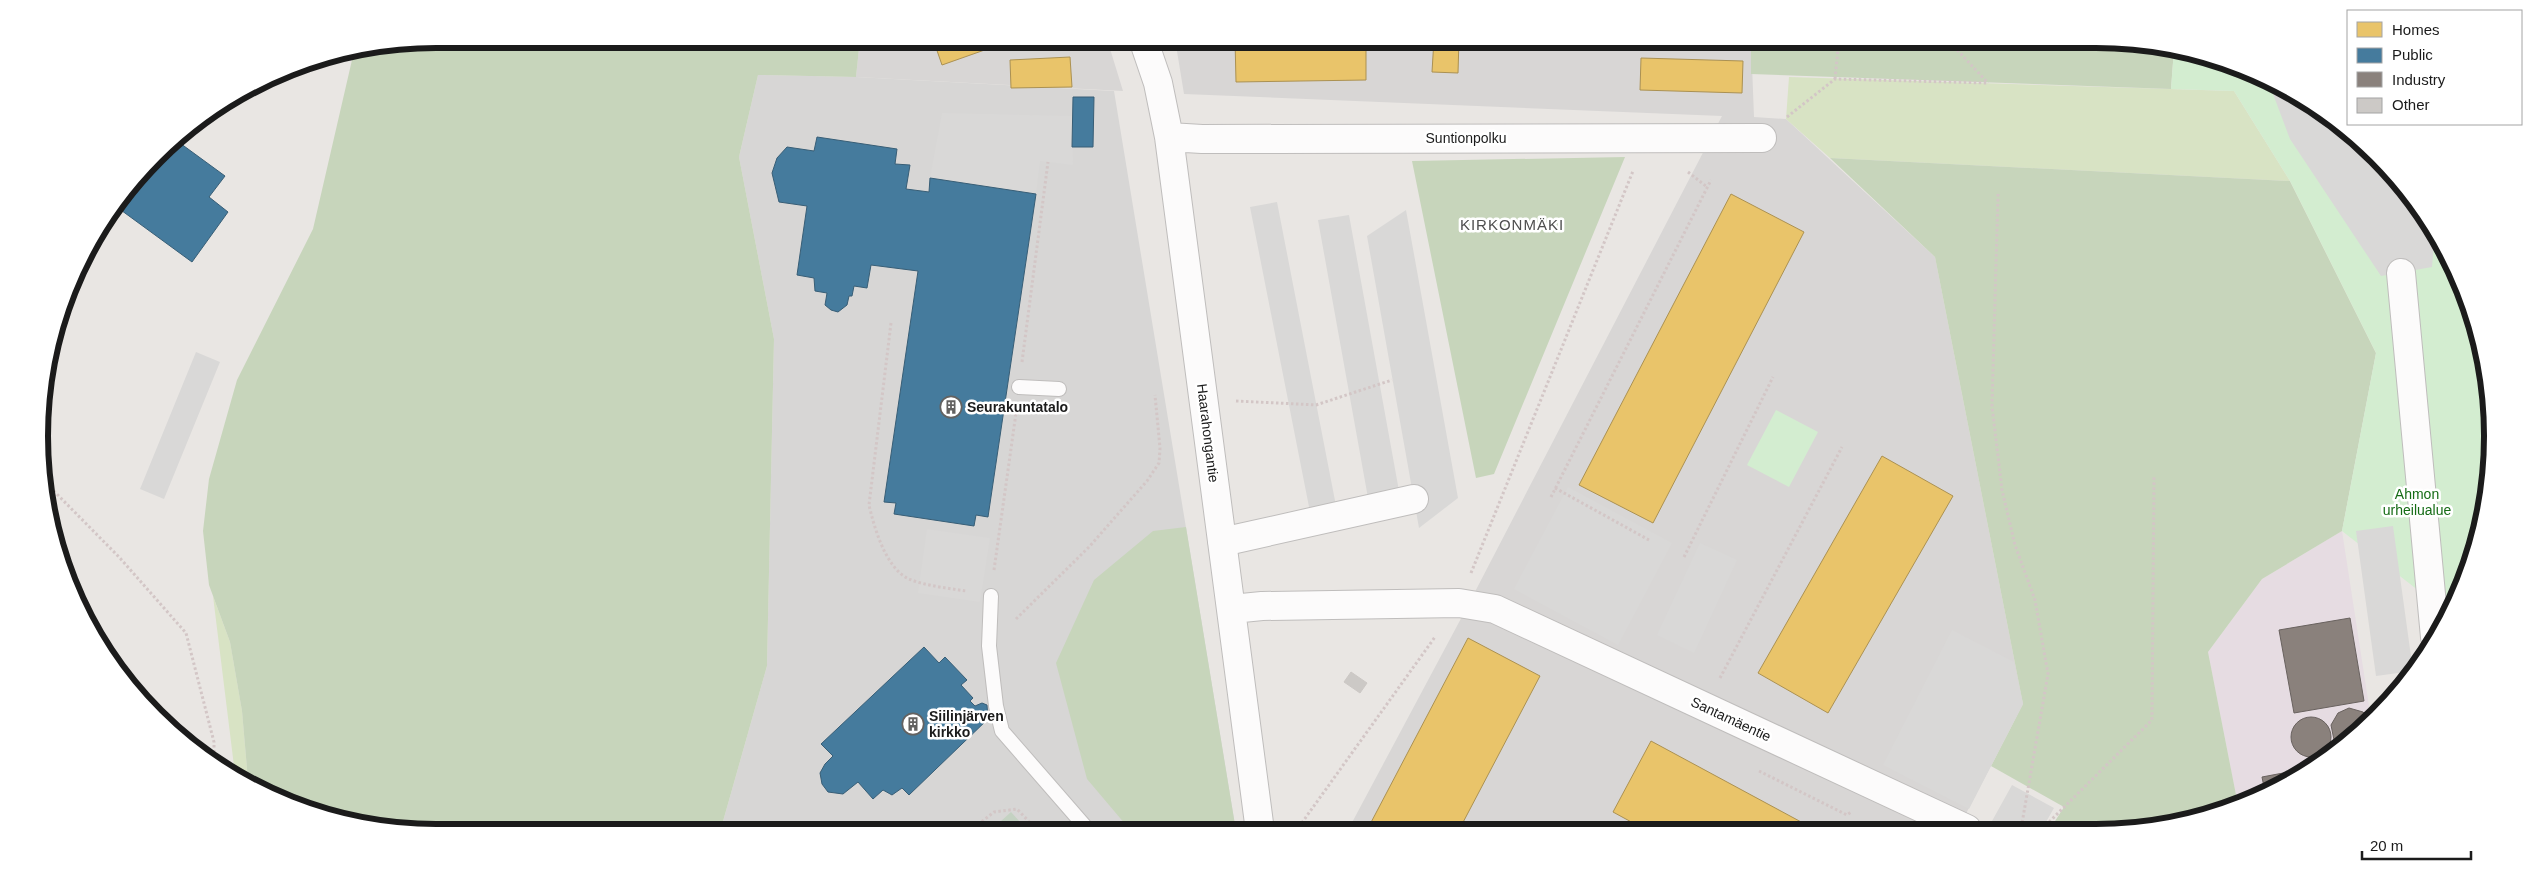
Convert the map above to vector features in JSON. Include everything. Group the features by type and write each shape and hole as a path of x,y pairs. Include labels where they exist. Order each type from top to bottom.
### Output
{"street":[{"name":"Haarahongantie","path":"1146,48 1158,83 1170,137 1259,824"},
{"name":"Suntionpolku","path":"1170,137 1202,139 1762,138"},
{"path":"2401,273 2434,628"},
{"path":"1222,542 1414,499"},
{"name":"Santamäentie","path":"1232,609 1262,606 1459,603 1495,609 1956,824"}],"lane":[{"path":"1019,387 1059,389"},
{"path":"991,596 989,646 996,706 1002,731 1083,824"}],"path":[{"path":"1835,79 1838,48"},
{"path":"1762,138 1835,79 1988,83 1955,48"},
{"path":"1300,824 1459,603 1646,138"},
{"path":"1551,497 1711,180"},
{"path":"1998,194 1992,406 2002,490 2015,545 2035,600 2048,674 2022,824"},
{"path":"891,323 869,505 875,529 890,561 898,572 908,579 991,596"},
{"path":"1684,557 1773,377"},
{"path":"1237,401 1316,405 1392,380"},
{"path":"989,646 1089,547 1147,481 1159,463 1160,448 1155,395"},
{"path":"1705,707 1842,447"},
{"path":"2047,824 2152,720 2154,476"},
{"path":"1555,488 1649,540"},
{"path":"51,489 119,557 186,633 214,742 214,754"},
{"path":"979,824 994,812 1017,809 1031,824"}],"shaded area":[{"path":"859,48 1110,48 1123,91 856,77"},
{"path":"1176,48 1751,48 1754,117 1786,119 1935,257 2023,704 1961,824 1351,824 1465,611 1722,116 1184,94"},
{"path":"758,75 856,77 1114,91 1235,824 722,824 767,666 774,339 739,157"},
{"path":"2271,90 2290,99 2333,128 2371,161 2404,199 2433,242 2432,267 2381,276 2290,139"},
{"path":"942,113 1072,116 1073,165 1040,161 1036,194 930,178"},
{"path":"1277,202 1338,516 1312,522 1250,207"},
{"path":"1406,210 1458,498 1419,528 1367,236"},
{"path":"1349,215 1401,502 1370,509 1318,220"},
{"path":"196,352 220,362 164,499 140,489"},
{"path":"1568,487 1672,543 1618,645 1514,589"},
{"path":"2393,526 2412,661 2404,672 2376,676 2356,531"},
{"path":"927,529 990,538 980,602 918,593"},
{"path":"2342,531 2370,711 2333,743 2312,758 2290,772 2236,797 2208,652 2262,579"},
{"path":"1700,543 1737,560 1694,653 1657,635"},
{"path":"1952,630 2014,662 2023,704 1969,809 1883,765"},
{"path":"2012,785 2054,808 2045,824 1997,824 1992,821"}],"green space":[{"path":"410,48 859,48 856,77 758,75 739,157 774,339 767,666 722,824 410,823 360,816 311,803 248,775 242,711 230,642 209,585 203,531 209,479 237,380 313,229 353,57"},
{"path":"1751,48 2122,48 2174,55 2171,89 1751,74"},
{"name":"Ahmon urheilualue","path":"2174,55 2221,68 2245,77 2290,99 2333,128 2371,161 2404,199 2433,242 2455,287 2464,311 2477,360 2484,410 2484,461 2477,511 2464,560 2443,610 2342,531 2376,353 2290,181 2234,91 2171,89"},
{"path":"1789,77 2234,91 2290,181 1830,158 1786,119"},
{"path":"1625,157 1494,474 1476,478 1412,161"},
{"path":"1830,158 2290,181 2376,353 2342,531 2262,579 2208,652 2236,797 2197,810 2147,820 2122,823 2053,824 2064,807 1991,766 2023,704 1935,257"},
{"path":"1776,410 1818,432 1789,487 1747,465"},
{"path":"1186,527 1235,824 1125,824 1087,779 1056,663 1094,580 1153,531"},
{"path":"213,596 230,642 242,711 248,775 234,767"},
{"path":"1011,812 1022,824 998,824"}],"building: Homes":[{"path":"936,48 990,48 942,65"},
{"path":"1235,48 1366,48 1366,80 1236,82"},
{"path":"1433,48 1459,48 1458,73 1432,72"},
{"path":"1070,57 1072,87 1011,88 1010,60"},
{"path":"1641,58 1743,61 1742,93 1640,90"},
{"path":"1731,194 1804,232 1653,523 1579,485"},
{"path":"1882,456 1953,496 1828,713 1758,673"},
{"path":"1468,638 1540,676 1462,824 1370,824"},
{"path":"1651,741 1805,824 1635,824 1613,812"}],"building: Public":[{"path":"1073,97 1094,97 1093,147 1072,147"},
{"name":"Seurakuntatalo","path":"817,137 897,149 895,164 910,165 906,189 929,192 930,178 1036,194 988,517 976,515 974,526 894,514 896,503 884,502 918,271 871,265 867,288 854,286 852,296 849,296 847,305 838,312 831,310 825,305 827,293 815,291 814,278 797,275 807,206 779,202 772,173 777,158 787,147 814,151"},
{"path":"181,144 225,176 209,197 228,212 192,262 120,210 161,161"},
{"name":"Siilinjärven kirkko","path":"924,647 939,663 945,657 967,680 961,685 973,698 970,701 975,706 982,703 987,705 988,719 909,795 902,788 892,795 883,790 873,799 858,782 843,794 828,792 822,784 820,773 833,756 821,744"}],"building: Industry":[{"path":"2350,618 2364,701 2294,713 2279,630"},
{"path":"2349,708 2363,712 2366,715 2335,741 2331,725 2338,713"},
{"path":"2303,718 2319,718 2328,726 2331,733 2330,745 2313,757 2303,756 2292,745 2292,729"},
{"path":"2291,772 2264,785 2262,777"}],"building: Other":[{"path":"1351,672 1367,683 1360,693 1344,682"}],"place":[{"name":"Seurakuntatalo","path":"951,407"},
{"name":"Siilinjärven kirkko","path":"913,724"}],"district":[{"name":"KIRKONMÄKI","path":"1512,225"}]}
